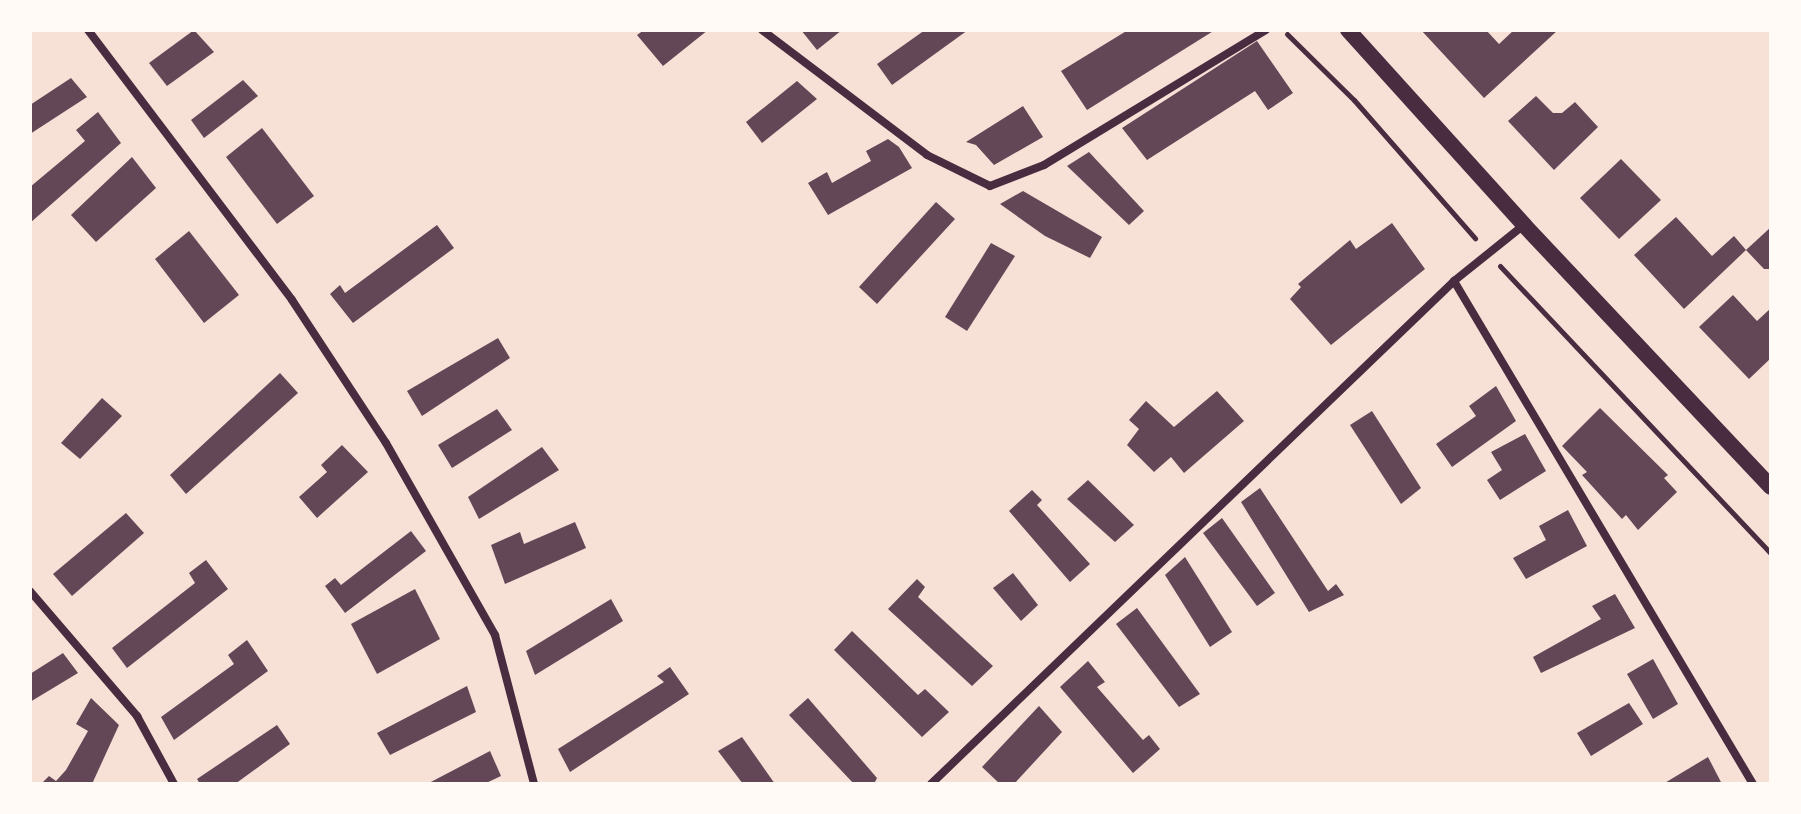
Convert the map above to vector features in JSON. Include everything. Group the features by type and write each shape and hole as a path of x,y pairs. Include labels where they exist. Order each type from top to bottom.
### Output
{"main road":[{"path":"1351,31 1524,225 1771,487"}],"street":[{"path":"88,30 292,300 386,443 495,635 534,784"},
{"path":"762,30 927,155 990,186 1044,165 1266,30"},
{"path":"931,784 1454,281 1524,225"},
{"path":"1454,281 1753,784"},
{"path":"30,591 137,716 174,784"}],"path":[{"path":"1283,30 1354,100 1489,253 1771,554"}],"building":[{"path":"194,30 214,52 167,86 149,63"},
{"path":"644,30 708,30 663,66 637,35"},
{"path":"801,30 842,30 817,50"},
{"path":"925,30 968,30 892,85 877,64"},
{"path":"1128,30 1215,30 1087,110 1061,71"},
{"path":"1421,30 1486,30 1499,44 1514,30 1558,30 1484,98"},
{"path":"1257,41 1293,93 1268,110 1255,91 1147,160 1122,128"},
{"path":"71,78 87,97 30,134 30,105"},
{"path":"243,80 258,96 204,138 191,120"},
{"path":"797,81 817,99 762,143 746,122"},
{"path":"1536,96 1553,113 1562,113 1575,102 1598,127 1554,170 1508,121"},
{"path":"1023,106 1043,137 994,165 976,145 966,142"},
{"path":"98,112 121,143 30,223 30,187 85,141 76,130"},
{"path":"262,128 314,196 277,224 226,157"},
{"path":"888,139 899,147 912,168 828,215 808,183 827,172 832,183 871,161 866,151"},
{"path":"1089,152 1144,211 1129,225 1067,166"},
{"path":"132,157 156,188 96,242 71,215"},
{"path":"1621,159 1661,200 1619,239 1580,198"},
{"path":"1023,191 1102,237 1090,258 1045,236 1000,204"},
{"path":"936,202 955,219 877,304 859,287"},
{"path":"1676,217 1712,256 1734,236 1746,250 1684,309 1634,255"},
{"path":"1392,223 1425,269 1331,345 1290,299 1301,287 1298,284 1350,240 1356,249"},
{"path":"437,225 454,248 353,323 330,294 340,285 345,293"},
{"path":"1771,227 1771,269 1764,269 1746,250"},
{"path":"189,231 239,295 204,323 155,259"},
{"path":"991,243 1015,256 967,331 945,317"},
{"path":"1733,295 1757,321 1771,308 1771,358 1749,379 1699,327"},
{"path":"498,338 510,358 422,416 407,391"},
{"path":"280,373 298,393 186,494 170,475"},
{"path":"1496,386 1516,421 1452,467 1436,444 1476,416 1469,406"},
{"path":"1217,391 1244,421 1184,473 1171,457 1154,472 1127,445 1139,429 1129,420 1146,401 1174,427"},
{"path":"102,398 122,416 80,459 61,443"},
{"path":"1600,408 1668,475 1664,478 1677,492 1638,530 1626,515 1622,519 1582,475 1587,472 1562,446"},
{"path":"497,409 512,430 452,468 438,445"},
{"path":"1372,411 1421,488 1401,504 1350,425"},
{"path":"1525,434 1546,471 1500,500 1487,480 1502,470 1491,452"},
{"path":"342,445 368,472 317,518 299,497 327,472 321,465"},
{"path":"542,447 559,470 479,519 468,497"},
{"path":"1088,480 1134,525 1115,542 1067,499"},
{"path":"1260,488 1328,591 1336,584 1344,595 1309,612 1241,502"},
{"path":"1032,490 1042,500 1037,505 1090,564 1070,582 1009,511"},
{"path":"1568,510 1587,546 1526,579 1513,558 1546,540 1539,526"},
{"path":"126,513 144,533 72,596 53,574"},
{"path":"1222,518 1275,593 1257,606 1203,533"},
{"path":"575,522 586,548 505,584 491,545 520,532 524,544"},
{"path":"411,531 426,551 345,613 325,586 335,578 341,585"},
{"path":"1185,557 1232,632 1210,647 1165,575"},
{"path":"206,560 228,589 127,668 112,648 195,583 189,573"},
{"path":"1013,573 1038,605 1021,621 993,588"},
{"path":"917,579 925,587 918,597 993,666 972,686 888,609"},
{"path":"415,589 440,639 377,674 351,624"},
{"path":"1615,594 1635,628 1541,673 1533,657 1601,619 1592,606"},
{"path":"611,599 623,621 535,675 526,651"},
{"path":"1137,608 1200,694 1179,707 1116,624"},
{"path":"852,631 918,695 925,689 949,712 922,737 834,650"},
{"path":"247,640 268,671 174,740 161,717 234,664 228,655"},
{"path":"63,653 78,673 30,702 30,674"},
{"path":"1653,659 1678,704 1653,719 1627,674"},
{"path":"1088,661 1105,682 1097,687 1143,740 1149,735 1160,749 1133,773 1060,687"},
{"path":"670,667 689,694 570,772 558,749 664,682 657,676"},
{"path":"467,686 476,712 390,755 377,733"},
{"path":"91,698 119,725 92,784 41,784 49,776 56,781 66,770 88,731 76,724"},
{"path":"808,698 877,778 874,784 854,784 789,715"},
{"path":"1629,703 1643,724 1591,756 1577,733"},
{"path":"1039,706 1062,732 1014,784 1000,784 982,767"},
{"path":"277,725 290,744 235,784 200,784 197,779"},
{"path":"742,737 775,784 743,784 718,751"},
{"path":"490,751 501,776 484,784 427,784"},
{"path":"1708,757 1722,784 1663,784"}]}
